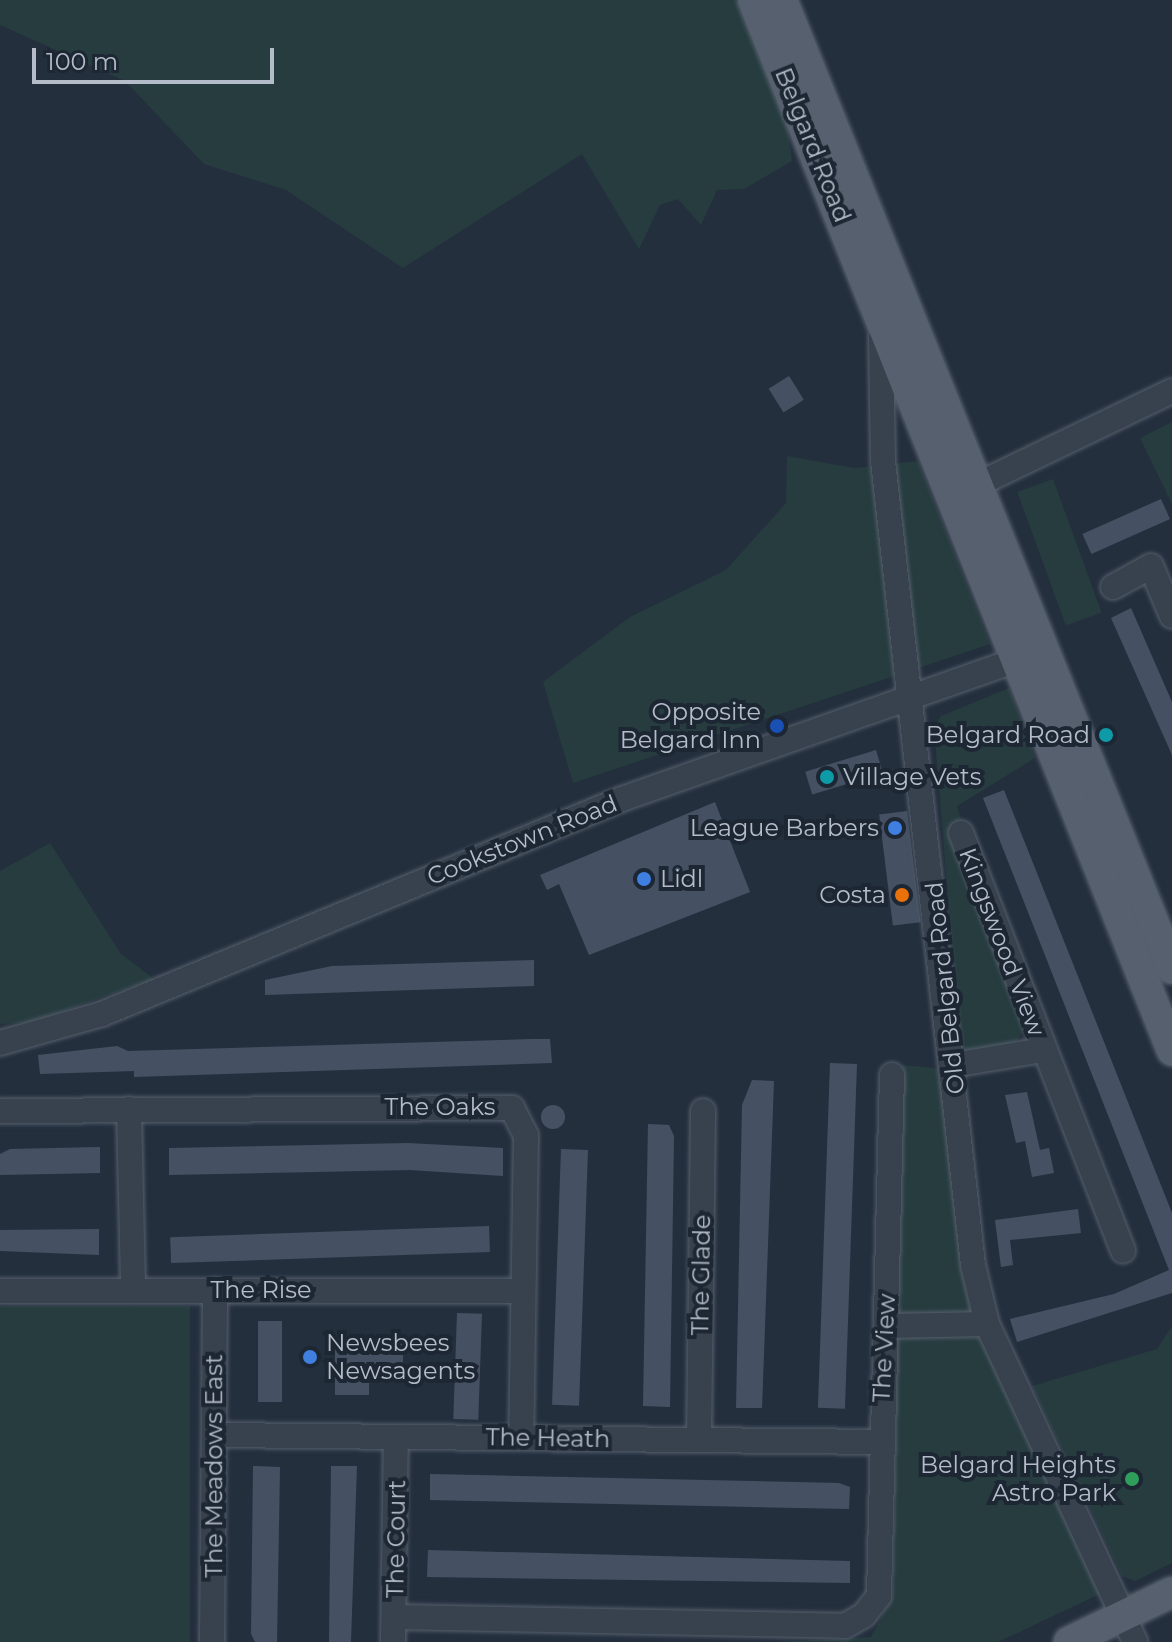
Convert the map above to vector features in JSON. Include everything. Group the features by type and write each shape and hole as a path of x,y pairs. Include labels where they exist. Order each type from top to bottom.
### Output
{"main road":[{"name":"Belgard Road","path":"753,0 878,303 1172,1050"},
{"name":"Belgard Road","path":"782,0 1049,648 1172,968"},
{"path":"1069,1642 1129,1629 1172,1592"}],"street":[{"name":"Old Belgard Road","path":"878,303 883,461 973,1265 987,1324 1129,1629"},
{"path":"953,496 1172,391"},
{"path":"1113,587 1151,566 1172,616"},
{"name":"Cookstown Road","path":"0,1043 102,1014 622,799 912,702 1049,648"},
{"name":"Kingswood View","path":"961,833 1123,1251"},
{"name":"Kingswood View","path":"953,1065 1043,1050"},
{"name":"The View","path":"754,1634 845,1626 864,1615 879,1596 880,1442 892,1075"},
{"name":"The Oaks","path":"0,1111 512,1108 526,1135 521,1438"},
{"path":"129,1109 133,1291"},
{"name":"The Glade","path":"699,1440 703,1111"},
{"name":"The Meadows East","path":"212,1642 215,1290"},
{"name":"The Rise","path":"0,1291 523,1291"},
{"path":"886,1326 987,1324"},
{"name":"The Heath","path":"216,1435 880,1442"},
{"name":"The Court","path":"393,1642 396,1437"},
{"path":"395,1617 572,1632 754,1634"}],"green space":[{"path":"0,0 736,0 787,124 792,161 744,189 717,190 701,225 678,199 660,205 639,249 582,154 403,268 286,190 204,164 125,81 0,25"},
{"path":"1172,422 1172,504 1140,438"},
{"path":"787,456 854,468 918,461 990,644 573,783 543,682 630,617 726,570 786,503"},
{"path":"1053,479 1102,612 1066,625 1017,492"},
{"path":"1009,688 1035,758 957,806 1026,1028 1015,1043 977,1052 961,1050 934,728 941,716"},
{"path":"50,843 121,954 154,979 32,1022 0,1024 0,871"},
{"path":"902,1065 946,1069 967,1268 1100,1594 998,1642 776,1642 871,1637 893,1595"},
{"path":"0,1306 190,1306 190,1642 0,1642"},
{"name":"Belgard Heights Astro Park","path":"1172,1326 1172,1563 1135,1581 1122,1576 1032,1386 1157,1349"}],"building":[{"path":"789,376 804,400 783,412 769,389"},
{"path":"1161,499 1170,519 1091,554 1082,534"},
{"path":"1131,608 1172,702 1172,755 1111,618"},
{"path":"876,750 883,773 812,795 805,772"},
{"path":"1004,790 1172,1213 1172,1293 1017,1342 1010,1319 1114,1294 1169,1270 983,798"},
{"name":"Lidl","path":"715,802 750,892 589,955 559,884 547,890 540,875"},
{"path":"907,811 921,922 893,926 879,814"},
{"path":"534,960 534,986 265,995 265,980 332,966"},
{"path":"550,1039 552,1063 134,1077 134,1071 40,1074 38,1055 117,1046 128,1051"},
{"path":"830,1063 857,1064 845,1409 818,1408"},
{"path":"752,1080 774,1081 762,1408 736,1408 742,1105"},
{"path":"1027,1092 1040,1150 1049,1148 1054,1173 1032,1177 1025,1141 1016,1143 1005,1095"},
{"path":"553,1105 562,1108 565,1117 562,1126 553,1129 544,1126 541,1117 544,1108"},
{"path":"648,1124 669,1125 674,1136 670,1407 643,1406"},
{"path":"408,1143 503,1148 503,1176 410,1170 169,1175 169,1148"},
{"path":"100,1147 100,1173 0,1175 0,1154 10,1149"},
{"path":"561,1149 588,1150 579,1406 552,1405"},
{"path":"1078,1209 1081,1233 1010,1240 1013,1265 1001,1267 995,1220"},
{"path":"489,1226 490,1252 171,1263 170,1237"},
{"path":"99,1229 99,1255 0,1251 0,1230"},
{"path":"457,1313 482,1314 478,1420 453,1419"},
{"path":"258,1321 282,1321 282,1402 258,1402"},
{"path":"335,1343 403,1343 403,1371 369,1371 369,1395 335,1395"},
{"path":"253,1466 280,1467 277,1642 255,1642 251,1634"},
{"path":"331,1466 357,1466 351,1642 329,1642"},
{"path":"430,1474 839,1483 850,1487 849,1509 430,1500"},
{"path":"428,1550 850,1561 850,1583 427,1577"}],"place":[{"name":"Opposite Belgard Inn","path":"777,726"},
{"name":"Belgard Road","path":"1106,735"},
{"name":"Village Vets","path":"827,777"},
{"name":"League Barbers","path":"895,828"},
{"name":"Lidl","path":"644,879"},
{"name":"Costa","path":"902,895"},
{"name":"Newsbees Newsagents","path":"310,1357"},
{"name":"Belgard Heights Astro Park","path":"1132,1479"}]}
